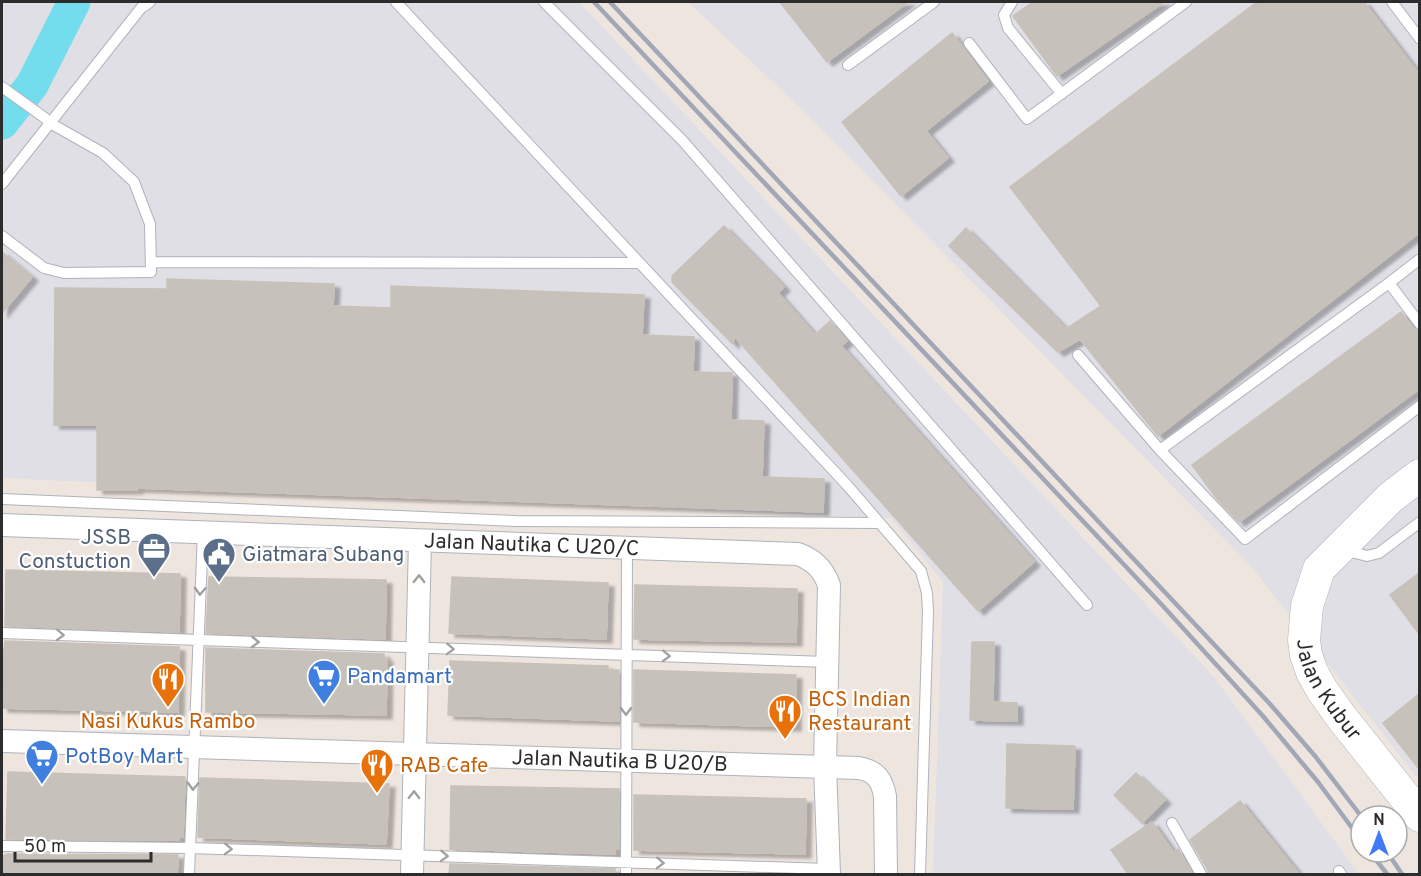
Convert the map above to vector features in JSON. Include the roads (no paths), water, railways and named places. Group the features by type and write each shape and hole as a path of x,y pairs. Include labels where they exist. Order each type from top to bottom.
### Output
{"street":[{"name":"Jalan Kubur","path":"1419,475 1391,497 1319,569 1307,606 1304,640 1312,672 1322,690 1419,816"},
{"path":"1339,549 1401,515 1419,501"},
{"name":"Jalan Nautika C U20/C","path":"2,525 798,554 809,558 818,566 825,573 829,585 827,662"},
{"path":"412,865 420,541"},
{"path":"827,662 825,766 829,872"},
{"name":"Jalan Nautika B U20/B","path":"2,741 859,768 877,776 883,785 886,874"}],"lane":[{"path":"2,184 47,120 141,8 150,2"},
{"path":"396,2 847,485 921,571 927,593 928,612 920,874"},
{"path":"544,2 682,140 1086,605"},
{"path":"848,65 934,2"},
{"path":"1012,2 1004,15 1008,28 1062,94"},
{"path":"969,43 1027,119 1186,2"},
{"path":"1392,2 1419,39"},
{"path":"2,87 47,120 103,153 134,182 150,224 152,272 64,273 44,268 2,236"},
{"path":"1160,450 1419,259"},
{"path":"152,262 638,263"},
{"path":"1389,283 1419,324"},
{"path":"1078,355 1160,450 1245,539 1419,406"},
{"path":"2,499 516,521 879,523"},
{"path":"1339,549 1367,556 1379,553 1419,522"},
{"path":"189,874 202,533"},
{"path":"626,874 627,548"},
{"path":"2,633 827,662"},
{"path":"1172,823 1201,874"},
{"path":"2,846 190,848 412,865 627,862 829,872"}],"waterway":[{"path":"2,123 32,85 74,2"}],"railway":[{"path":"594,2 1162,605 1262,715 1318,782 1349,824"},
{"path":"610,2 1270,704 1315,756 1352,804"},
{"path":"1379,864 1387,874"},
{"path":"1395,864 1402,874"}],"place":[{"name":"JSSB Constuction","path":"154,578"},
{"name":"Giatmara Subang","path":"219,583"},
{"name":"Pandamart","path":"324,705"},
{"name":"Nasi Kukus Rambo","path":"168,708"},
{"name":"BCS Indian Restaurant","path":"785,740"},
{"name":"PotBoy Mart","path":"42,785"},
{"name":"RAB Cafe","path":"377,794"}]}
